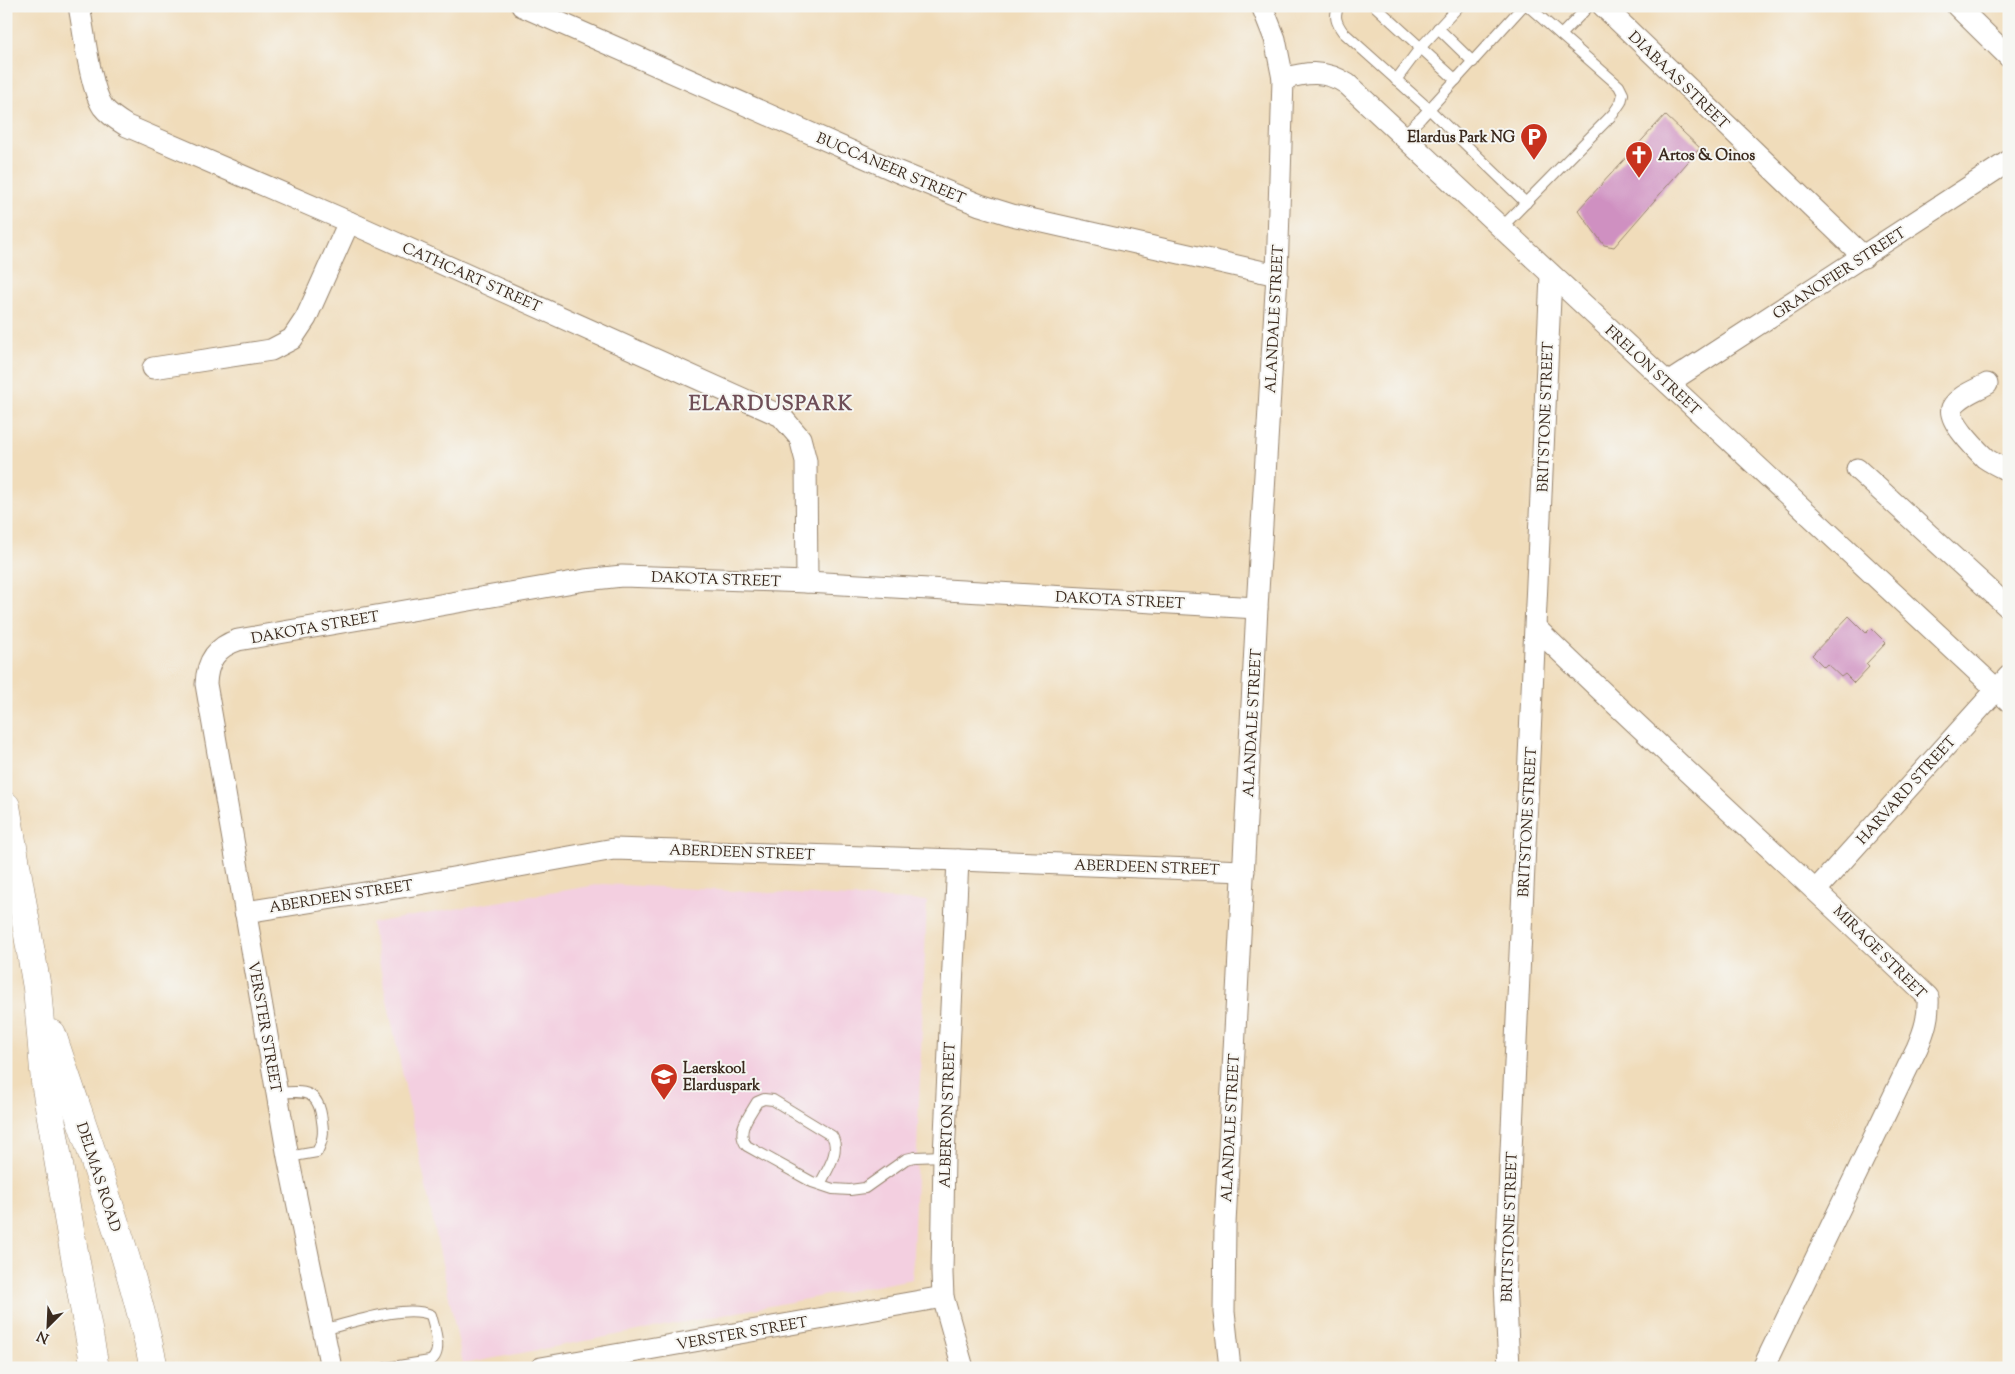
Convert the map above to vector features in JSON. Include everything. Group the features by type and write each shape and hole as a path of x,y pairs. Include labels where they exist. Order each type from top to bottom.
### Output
{"main road":[{"name":"DELMAS ROAD","path":"6,806 36,988 45,1082 95,1368"},
{"name":"DELMAS ROAD","path":"36,988 117,1231 146,1329 154,1368"}],"street":[{"name":"CATHCART STREET","path":"79,6 96,95 104,109 116,119 781,416 800,438 806,461 807,582"},
{"name":"BUCCANEER STREET","path":"522,6 896,171 980,205 1022,218 1277,275"},
{"name":"ALANDALE STREET","path":"1230,1368 1224,1312 1225,1224 1257,608 1277,275 1283,79 1276,39 1262,6"},
{"name":"DIABAAS STREET","path":"1603,6 1864,257"},
{"path":"1956,6 2009,57"},
{"name":"FRELON STREET","path":"1283,79 1304,73 1326,74 1338,78 1347,84 1551,276 2005,689"},
{"name":"GRANOFIER STREET","path":"1668,383 2009,162"},
{"path":"153,368 271,350 292,339 306,318 349,222"},
{"name":"BRITSTONE STREET","path":"1508,1368 1505,1282 1551,276"},
{"path":"1987,384 1962,398 1954,406 1951,415 1952,420 1986,459 2009,471"},
{"path":"1857,469 2009,608"},
{"name":"DAKOTA STREET","path":"206,684 207,673 212,659 226,644 238,640 575,582 622,576 807,582 1257,608"},
{"name":"MIRAGE STREET","path":"1536,628 1928,997 1929,1011 1926,1027 1917,1048 1763,1368"},
{"name":"VERSTER STREET","path":"206,684 288,1157 331,1368"},
{"name":"HARVARD STREET","path":"1816,890 2005,689"},
{"name":"ABERDEEN STREET","path":"245,912 614,850 958,860 1244,872"},
{"name":"ALBERTON STREET","path":"958,860 944,1156 942,1273 943,1297 963,1368"},
{"name":"VERSTER STREET","path":"541,1368 943,1297"}],"lane":[{"path":"1339,6 1336,11 1336,18 1343,32 1429,109 1526,203"},
{"path":"1375,6 1456,80"},
{"path":"1402,136 1473,62 1523,6"},
{"path":"1500,228 1613,114 1622,102 1623,94 1619,86 1528,6"},
{"path":"1561,35 1589,6"},
{"path":"1396,80 1453,8"},
{"path":"1438,28 1473,62"},
{"path":"277,1093 297,1091 308,1093 317,1099 321,1109 324,1136 317,1152 288,1157"},
{"path":"820,1184 835,1150 836,1142 832,1136 773,1100 757,1102 741,1132 742,1140 747,1146 820,1184 850,1190 865,1188 906,1159 944,1156"},
{"path":"322,1330 365,1318 408,1312 430,1315 437,1341 434,1358 430,1361 386,1368"}],"shaded area":[{"name":"Laerskool Elarduspark","path":"603,884 927,901 912,1279 463,1364 371,923"}],"building":[{"name":"Artos & Oinos","path":"1665,115 1700,148 1614,247 1604,245 1578,210"},
{"path":"1849,616 1866,633 1871,628 1886,643 1866,664 1869,667 1854,683 1845,674 1841,677 1827,664 1824,667 1812,655"}],"place":[{"name":"Elardus Park NG","path":"1534,161"},
{"name":"Artos & Oinos","path":"1639,179"},
{"name":"Laerskool Elarduspark","path":"664,1101"}],"district":[{"name":"ELARDUSPARK","path":"771,403"}]}
